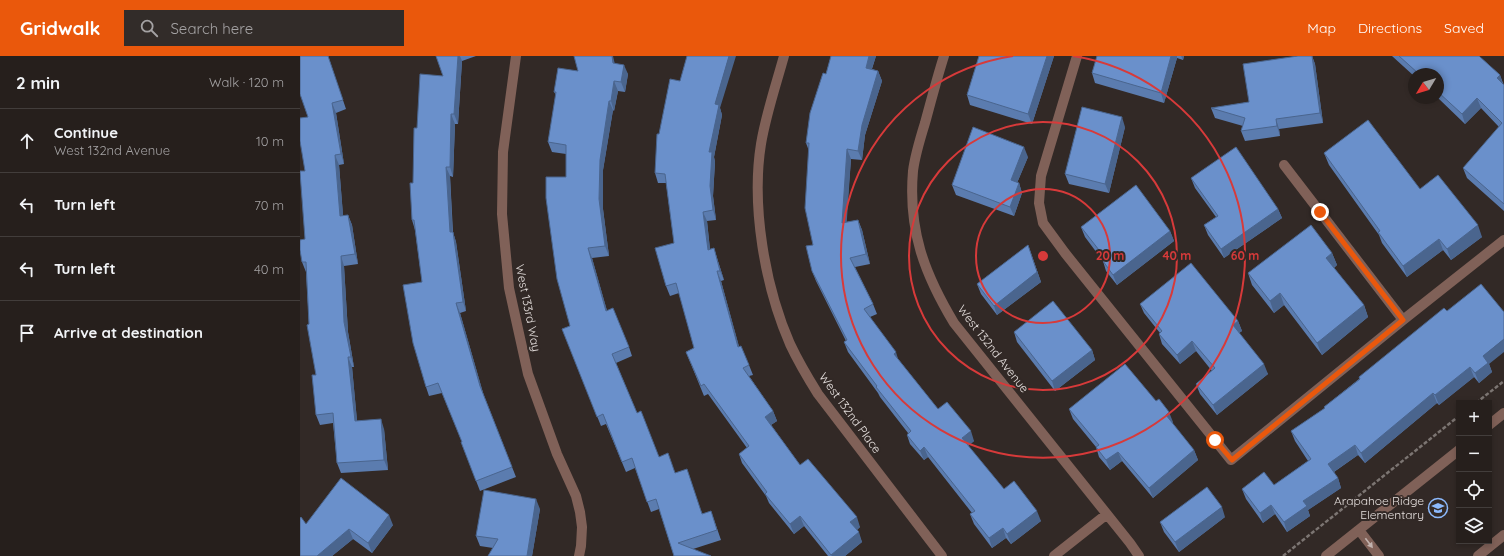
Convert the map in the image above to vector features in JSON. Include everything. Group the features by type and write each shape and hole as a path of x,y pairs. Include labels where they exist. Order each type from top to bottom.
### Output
{"street":[{"name":"West 133rd Way","path":"516,56 503,152 502,214 509,288 528,374 557,454 579,506 582,527 582,546 580,556"},
{"name":"West 132nd Place","path":"784,56 761,145 758,203 768,274 778,309 790,343 818,394 942,556"},
{"name":"West 132nd Avenue","path":"944,56 918,148 914,170 912,208 922,258 938,296 954,323 1139,556"},
{"path":"1077,56 1041,176 1039,203 1044,223 1064,253 1232,460 1403,320 1504,240"},
{"path":"1284,165 1403,320"},
{"path":"1492,423 1504,413"},
{"path":"1326,556 1456,452"},
{"path":"1054,556 1107,514"},
{"path":"1359,530 1379,556"},
{"path":"1478,556 1504,535"}],"path":[{"path":"1480,400 1504,381"},
{"path":"1283,556 1456,418"}],"building":[{"path":"300,56 328,56 343,100 332,103 341,154 335,155 340,216 348,215 355,254 341,256 344,322 351,357 348,357 355,421 381,419 384,460 337,463 333,413 316,415 312,375 316,375 307,325 309,324 306,262 302,262 300,250 300,240 305,239 300,171 305,171 300,141 300,118 308,117 300,94"},
{"path":"436,56 458,56 454,114 451,114 450,167 446,167 450,232 453,232 463,302 456,303 480,386 512,467 476,481 438,383 426,387 413,343 403,285 422,282 414,220 412,220 410,183 413,183 414,128 417,128 420,74 443,76"},
{"path":"574,56 612,56 613,63 624,65 621,82 614,81 611,101 609,101 600,160 599,199 605,246 588,248 606,311 613,308 629,347 612,354 637,413 641,411 659,457 668,453 675,473 687,469 702,514 711,511 717,530 678,543 711,556 674,556 656,499 647,502 632,458 622,462 603,414 597,417 562,329 570,326 557,279 546,198 546,177 566,177 566,145 548,142 556,92 554,92 558,68 578,71"},
{"path":"687,56 729,56 715,104 719,105 709,152 712,152 710,186 713,210 703,212 708,250 714,248 720,271 717,271 738,347 741,346 749,365 743,368 773,411 765,417 800,465 808,459 857,517 850,522 859,532 831,555 800,516 790,524 765,494 767,492 739,454 749,446 704,384 701,386 686,352 694,348 676,283 666,286 655,248 674,243 665,174 655,173 657,134 659,134 670,79 680,81"},
{"path":"831,56 869,56 866,68 878,71 862,125 858,151 847,149 842,223 858,220 866,254 850,258 873,304 864,309 896,352 894,354 938,409 947,402 971,431 962,438 1004,489 1014,481 1037,511 1007,534 1003,528 989,538 970,514 975,511 924,447 920,451 907,435 911,431 876,387 877,386 844,342 847,340 812,271 806,246 813,245 805,208 809,143 806,143 810,113 823,73 826,74"},
{"path":"979,56 1047,56 1028,114 967,95"},
{"path":"1097,56 1171,56 1161,93 1092,73"},
{"path":"1298,56 1312,56 1320,113 1276,119 1277,126 1241,131 1245,118 1211,108 1249,102 1243,64"},
{"path":"1399,56 1479,56 1500,75 1497,78 1504,85 1504,204 1463,168 1502,123 1477,98 1462,114 1444,98 1444,68 1412,68"},
{"path":"1082,107 1122,117 1105,184 1065,174"},
{"path":"1368,120 1420,189 1438,175 1478,225 1447,249 1439,239 1403,266 1378,232 1380,231 1324,153"},
{"path":"973,127 1024,147 1011,180 1019,183 1010,207 952,185"},
{"path":"1236,147 1278,209 1221,249 1204,225 1218,216 1191,178"},
{"path":"1136,185 1170,231 1113,275 1103,261 1106,259 1081,227"},
{"path":"1311,225 1332,253 1326,258 1364,305 1317,343 1280,293 1270,301 1248,273"},
{"path":"1028,245 1037,272 994,306 977,284"},
{"path":"1191,263 1238,321 1233,325 1264,364 1213,405 1196,384 1215,368 1192,341 1177,355 1159,334 1162,331 1140,304"},
{"path":"1481,284 1504,312 1504,339 1483,356 1488,363 1475,373 1470,367 1435,395 1433,393 1361,453 1355,445 1328,464 1338,478 1303,501 1307,506 1284,522 1271,505 1260,513 1242,489 1264,472 1274,485 1311,459 1291,431 1325,408 1324,407 1360,379 1359,377 1444,308 1447,311"},
{"path":"1053,301 1092,350 1052,381 1014,332"},
{"path":"1125,364 1156,401 1159,399 1169,412 1166,415 1194,450 1149,488 1118,452 1106,460 1096,447 1099,445 1069,409"},
{"path":"341,478 389,515 368,543 349,529 317,556 300,556 300,518 301,517 306,524"},
{"path":"1207,487 1222,507 1175,542 1160,522"},
{"path":"484,490 536,499 527,556 488,556 498,539 476,536"}],"place":[{"name":"Arapahoe Ridge Elementary","path":"1438,508"}],"route":[{"path":"1215,440 1232,460 1403,320 1320,212"}]}
